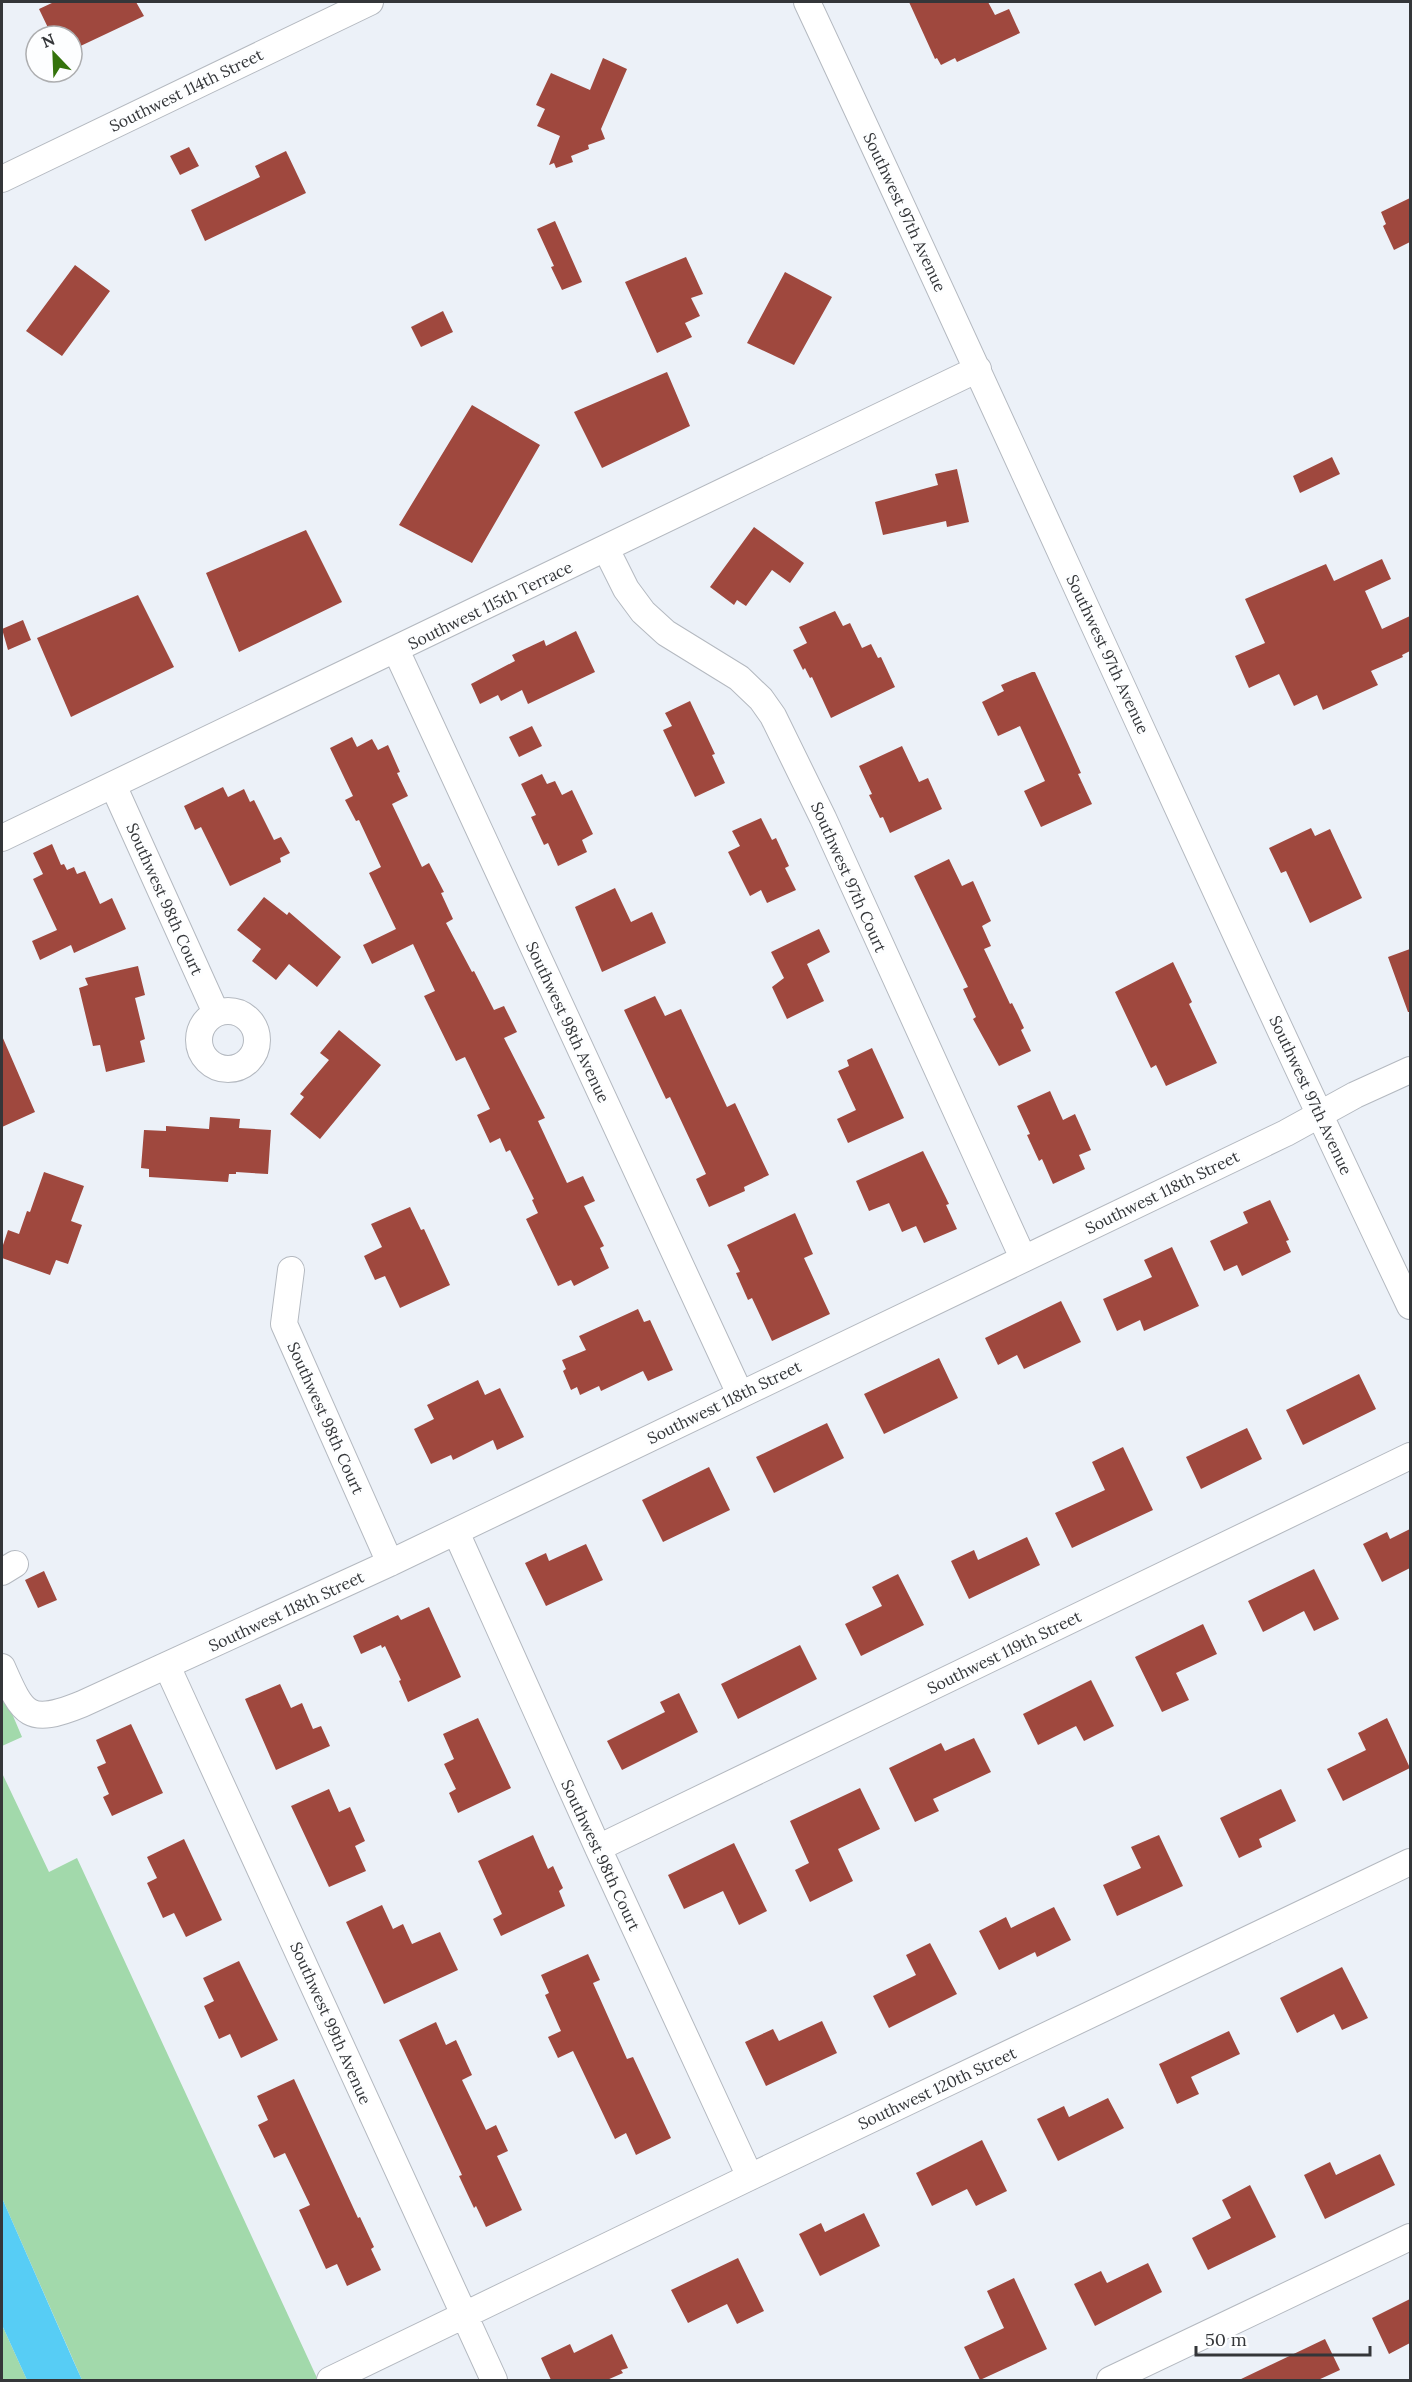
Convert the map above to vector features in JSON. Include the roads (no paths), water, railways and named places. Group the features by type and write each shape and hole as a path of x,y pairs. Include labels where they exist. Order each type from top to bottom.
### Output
{"street":[{"name":"Southwest 114th Street","path":"2,178 370,2"},
{"name":"Southwest 97th Avenue","path":"807,2 978,369 1319,1114 1410,1306"},
{"name":"Southwest 115th Terrace","path":"2,838 978,369"},
{"name":"Southwest 97th Court","path":"606,549 626,589 643,612 666,633 739,678 754,691 774,716 1023,1258"},
{"name":"Southwest 98th Avenue","path":"396,650 740,1394"},
{"name":"Southwest 98th Court","path":"113,785 216,1013"},
{"name":"Southwest 118th Street","path":"2,1666 17,1700 31,1714 56,1713 82,1704 456,1532 1410,1070"},
{"name":"Southwest 98th Court","path":"291,1270 284,1324 390,1563"},
{"name":"Southwest 119th Street","path":"598,1848 1410,1456"},
{"name":"Southwest 98th Court","path":"456,1532 598,1848 750,2177"},
{"name":"Southwest 99th Avenue","path":"167,1666 494,2380"},
{"name":"Southwest 120th Street","path":"330,2380 1410,1863"},
{"path":"1110,2380 1410,2237"}],"water":[{"path":"2,2198 82,2380 27,2380 2,2325"}]}
